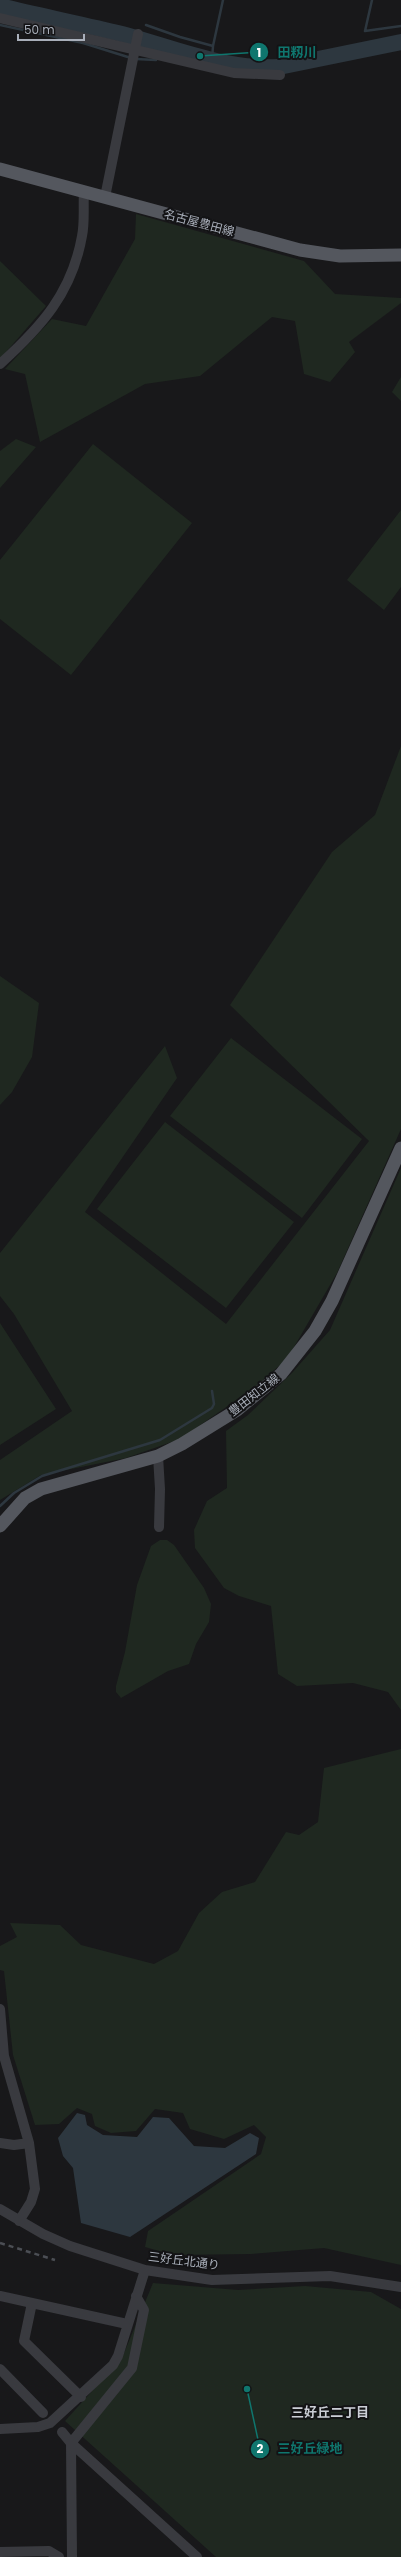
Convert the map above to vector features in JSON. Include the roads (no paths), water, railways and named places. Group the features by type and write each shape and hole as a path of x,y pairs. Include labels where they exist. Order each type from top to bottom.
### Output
{"main road":[{"name":"名古屋豊田線","path":"0,169 300,250 340,256 401,255"},
{"name":"豊田知立線","path":"0,1526 25,1498 41,1489 158,1456 200,1435 237,1410 281,1374 300,1352 332,1302 401,1148"}],"street":[{"path":"0,18 234,73 280,75"},
{"path":"105,197 138,34"},
{"path":"0,364 48,318 60,300 78,255 83,234 84,191"},
{"path":"158,1456 160,1489 159,1527"},
{"path":"0,2009 2,2056 29,2143 35,2188 31,2202 19,2221"},
{"path":"0,2143 14,2145 29,2143"},
{"name":"三好丘北通り","path":"0,2210 70,2246 144,2270 212,2280 330,2276 401,2287"},
{"path":"0,2429 38,2427 50,2423 81,2397 113,2365 144,2270"},
{"path":"0,2296 127,2324"},
{"path":"72,2557 71,2443 132,2368 144,2310 136,2296"},
{"path":"32,2304 24,2341 81,2397"},
{"path":"0,2369 43,2413"},
{"path":"62,2432 71,2443 198,2557"},
{"path":"0,2552 49,2551 59,2557"}],"waterway":[{"path":"212,60 213,46 223,0"},
{"path":"372,0 365,31 401,26"},
{"path":"0,6 122,34 219,62 259,67 279,67 401,42"},
{"path":"0,25 83,43 131,58"},
{"path":"146,25 180,37 213,46"},
{"path":"157,53 159,45"},
{"path":"136,59 156,60 156,57"},
{"path":"0,1506 14,1493 42,1476 160,1440 212,1408 214,1404 212,1391"}],"railway":[{"path":"0,2243 55,2260"}],"place":[{"name":"田籾川","path":"200,56"},
{"name":"三好丘緑地","path":"247,2389"}],"district":[{"name":"三好丘二丁目","path":"330,2412"}]}
